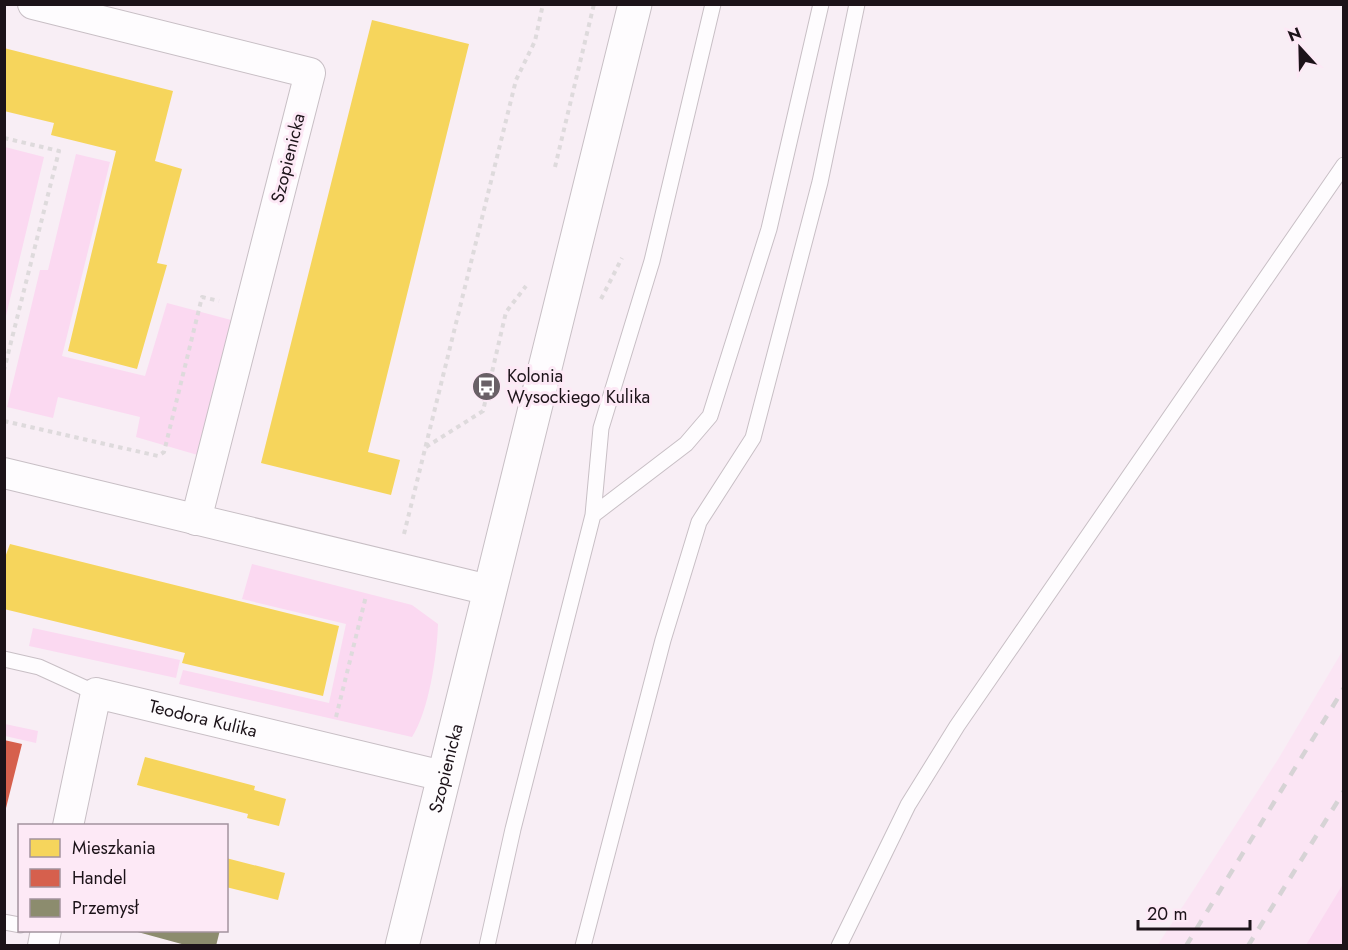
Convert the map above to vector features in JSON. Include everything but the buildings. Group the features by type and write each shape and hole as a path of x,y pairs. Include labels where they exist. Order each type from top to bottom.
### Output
{"street":[{"name":"Szopienicka","path":"33,4 310,73 196,520"},
{"name":"Szopienicka","path":"402,945 635,4"},
{"path":"4,473 489,590"},
{"path":"68,824 96,693"},
{"name":"Teodora Kulika","path":"96,693 443,776"}],"lane":[{"path":"486,945 593,515 601,428 652,261 714,4"},
{"path":"593,515 686,444 710,416 769,229 821,4"},
{"path":"583,945 663,640 699,522 753,438 820,182 857,4"},
{"path":"838,945 908,805 957,726 1344,165"},
{"path":"4,660 39,667 96,693"}],"path":[{"path":"333,727 368,586 390,591 516,80 535,42 543,4"},
{"path":"554,170 594,4"},
{"path":"4,138 59,151 4,370"},
{"path":"425,447 483,411 506,312 526,287 529,277"},
{"path":"4,421 158,456 164,452 202,297 250,308"}],"shaded area":[{"path":"4,147 44,157 5,320"},
{"path":"76,154 110,162 62,356 145,376 167,303 235,321 201,456 136,437 140,417 58,397 53,418 7,407 40,270 48,270"},
{"path":"252,564 412,605 438,624 434,667 427,698 412,737 179,684 183,670 329,703 346,624 242,599"},
{"path":"33,628 180,660 176,678 29,646"},
{"path":"1343,650 1343,945 1157,946 1277,761"},
{"path":"5,724 38,731 36,743 5,736"},
{"path":"1343,884 1343,945 1306,945"}],"railway":[{"path":"1186,946 1344,688"},
{"path":"1248,946 1344,791"}],"place":[{"name":"Kolonia Wysockiego Kulika","path":"486,386"}]}
